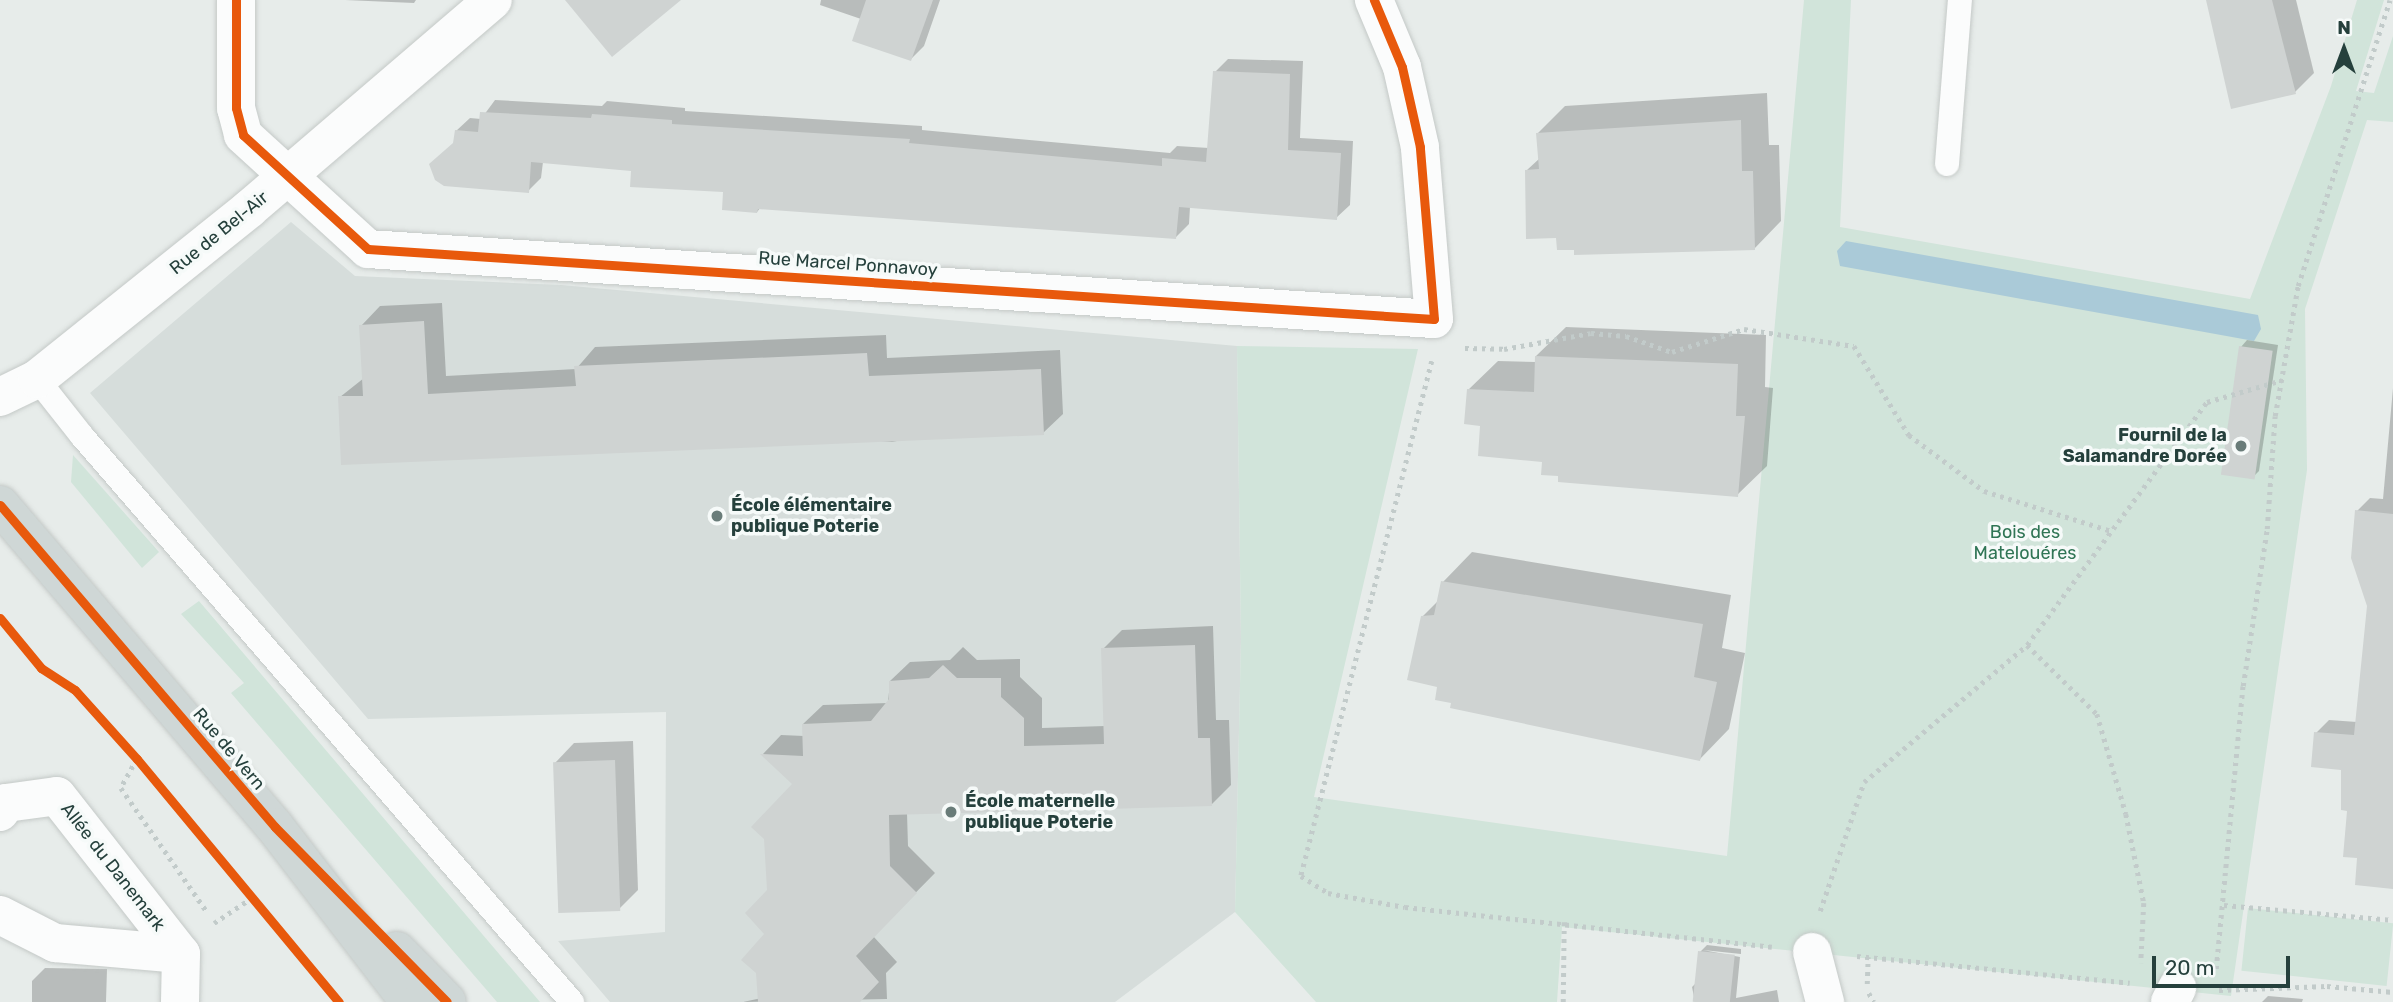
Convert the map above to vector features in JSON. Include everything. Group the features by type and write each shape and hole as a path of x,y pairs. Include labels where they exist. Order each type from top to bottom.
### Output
{"main road":[{"name":"Rue de Vern","path":"0,505 275,827 410,1002"},
{"name":"Rue de Vern","path":"275,827 447,1002"}],"street":[{"name":"Rue Marcel Ponnavoy","path":"236,0 238,122 243,135 368,249 1435,333"},
{"name":"Rue de Bel-Air","path":"0,397 37,379 288,177 493,0"},
{"path":"1374,0 1402,67 1420,147 1435,333"},
{"name":"Allée du Danemark","path":"0,812 6,803 57,796 181,954"},
{"name":"Allée du Danemark","path":"0,915 55,943 181,954"},
{"path":"1802,942 1825,1002"},
{"path":"180,1002 181,954"}],"lane":[{"path":"1947,164 1960,0"},
{"path":"37,379 82,436 572,1002"}],"path":[{"path":"2390,0 2298,286 2282,380 2267,529 2243,686 2214,990 2327,986 2393,992"},
{"path":"2112,531 1984,491 1909,436 1854,346 1744,330 1672,352 1626,336 1591,332 1504,349 1435,333 1301,876 1328,893 1405,906 1802,942 1864,782 2027,645 2112,531 2207,402 2282,380"},
{"path":"1874,1002 1867,990 1868,957 2162,991 2126,814 2097,714 2027,645"},
{"path":"128,749 143,766"},
{"path":"244,886 262,907"},
{"path":"214,923 253,897"},
{"path":"2224,905 2393,920"},
{"path":"1563,1002 1564,922"}],"shaded area":[{"name":"École élémentaire publique Poterie","path":"291,222 355,276 561,285 1237,346 1241,639 1235,912 1115,1002 610,1002 558,941 665,932 666,712 368,719 90,393"}],"green space":[{"name":"Bois des Matelouéres","path":"1804,0 1851,0 1840,227 2250,299 2331,86 2357,0 2384,0 2356,91 2374,93 2393,36 2393,122 2367,120 2305,309 2307,470 2231,996 1562,927 1557,1002 1316,1002 1235,912 1241,639 1237,346 1418,349 1314,797 1727,856"},
{"path":"73,455 159,552 142,568 71,482"},
{"path":"199,601 540,1002 497,1002 231,693 244,683 181,614"},
{"path":"2248,908 2393,923 2387,986 2241,971"}],"water":[{"path":"1846,241 2258,315 2261,329 2254,341 1840,266 1837,251"}],"building":[{"path":"565,0 681,0 612,57"},
{"path":"866,0 933,0 911,61 852,41"},
{"path":"2206,0 2272,0 2296,94 2231,109"},
{"path":"1213,71 1290,74 1288,150 1341,153 1337,220 1179,207 1176,239 758,209 757,213 722,210 723,192 630,187 631,171 531,162 529,193 444,186 435,180 429,164 453,143 455,130 478,132 480,112 591,118 592,114 672,120 672,124 910,139 909,143 1162,166 1162,158 1206,162"},
{"path":"1741,120 1742,171 1753,171 1755,250 1574,255 1574,250 1557,250 1556,238 1526,239 1525,170 1539,169 1536,133"},
{"path":"424,321 428,394 576,386 574,366 867,353 869,376 1041,369 1044,435 341,465 338,396 363,396 359,325"},
{"path":"2239,346 2273,351 2255,479 2221,475"},
{"path":"1535,356 1738,364 1736,416 1745,416 1738,497 1558,482 1558,476 1541,475 1542,462 1478,456 1480,426 1464,424 1467,389 1534,392"},
{"path":"2355,510 2393,514 2393,889 2355,885 2357,858 2343,857 2347,811 2341,810 2341,770 2311,767 2314,732 2354,735 2367,606 2351,558"},
{"path":"1441,581 1703,624 1694,677 1717,682 1700,761 1450,708 1451,703 1435,700 1437,687 1407,680 1421,616 1434,615"},
{"path":"1195,645 1198,738 1210,738 1212,806 889,815 890,866 917,893 856,956 879,982 860,1002 758,1002 756,973 741,960 764,934 745,913 767,890 764,839 751,827 792,784 760,754 803,756 802,724 871,721 889,699 889,681 929,678 943,665 957,678 1001,678 1001,697 1024,718 1024,746 1104,744 1101,648"},
{"path":"615,760 620,911 558,913 553,762"},
{"path":"1698,951 1735,955 1730,1002 1693,1002"}],"cycle path":[{"path":"236,0 236,108 243,135 368,249 1434,319 1420,147 1402,67 1374,0"},
{"path":"0,505 275,827 447,1002"},
{"path":"0,618 41,668 75,690 137,759 339,1002"}],"place":[{"name":"Fournil de la Salamandre Dorée","path":"2241,446"},
{"name":"École élémentaire publique Poterie","path":"717,516"},
{"name":"École maternelle publique Poterie","path":"951,812"}]}
